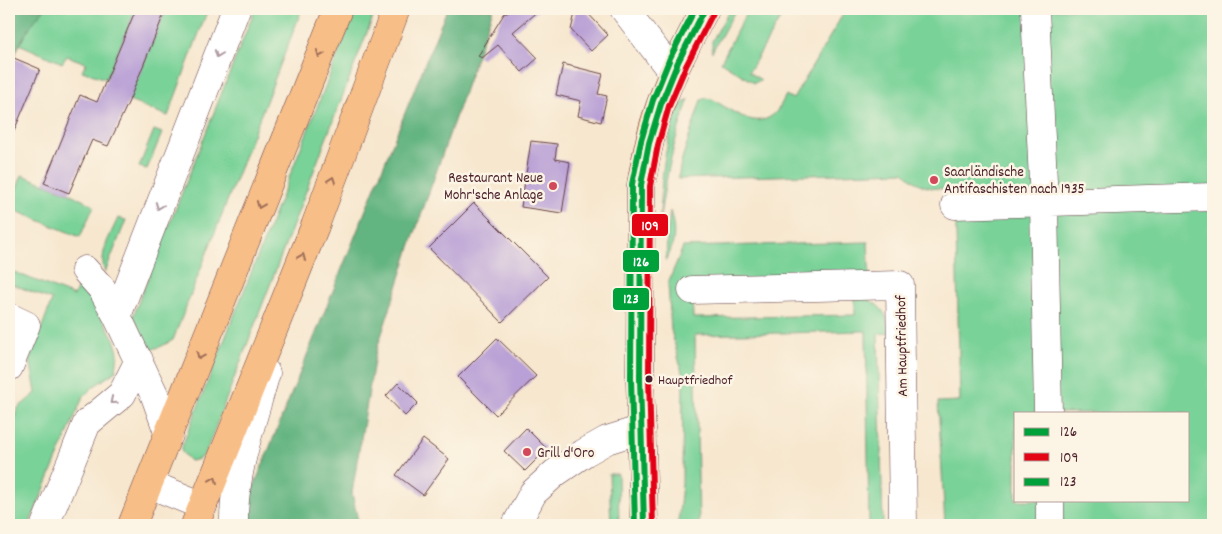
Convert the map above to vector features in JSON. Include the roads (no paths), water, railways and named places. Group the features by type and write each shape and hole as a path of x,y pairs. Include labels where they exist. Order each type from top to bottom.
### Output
{"main road":[{"path":"132,525 338,9"},
{"path":"199,516 290,289 396,9"},
{"path":"644,525 640,267 641,185 650,139 657,116 673,73 705,9"}],"street":[{"path":"117,316 236,9"},
{"path":"624,9 673,73"},
{"path":"1035,9 1044,203 1048,412"},
{"path":"955,205 1213,197"},
{"path":"85,270 102,289 117,316 139,360 168,435"},
{"name":"Am Hauptfriedhof","path":"692,290 900,284 903,525"},
{"path":"234,525 237,479 290,289"},
{"path":"9,317 26,325 9,367"},
{"path":"45,525 87,423 122,394 139,360"},
{"path":"516,525 533,493 555,472 607,440 642,429"},
{"path":"149,484 199,516"},
{"path":"1050,502 1050,525"}],"place":[{"name":"Saarländische Antifaschisten nach 1935","path":"934,180"},
{"name":"Restaurant Neue Mohr'sche Anlage","path":"553,186"},
{"name":"Hauptfriedhof","path":"649,379"},
{"name":"Grill d'Oro","path":"527,452"}]}
